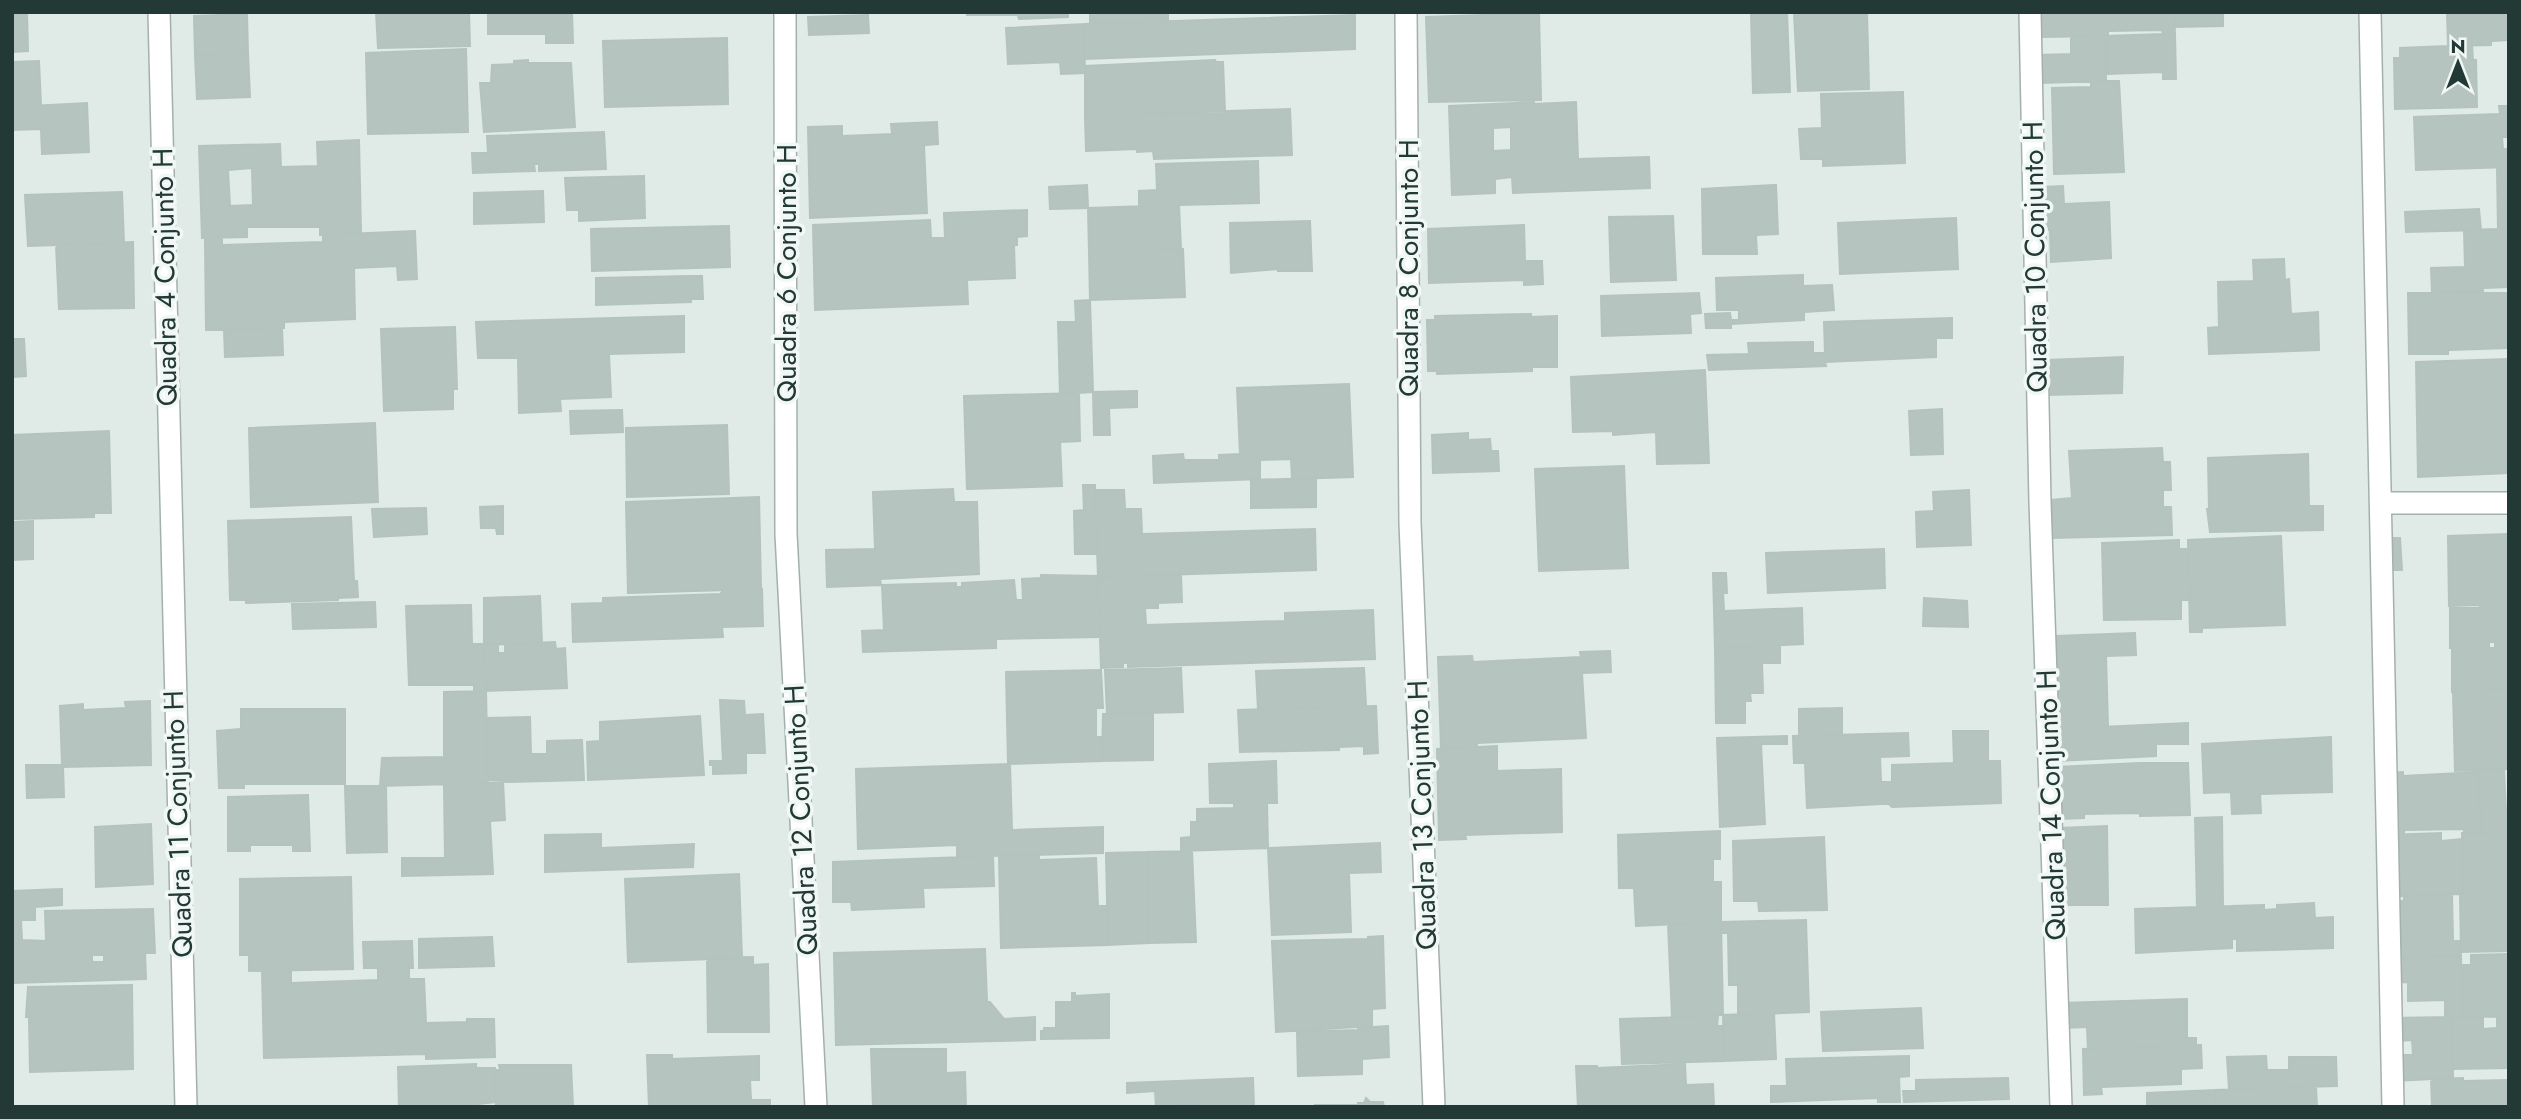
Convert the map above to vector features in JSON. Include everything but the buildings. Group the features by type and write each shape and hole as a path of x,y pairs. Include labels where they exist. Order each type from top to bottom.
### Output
{"street":[{"name":"Quadra 4 Conjunto H","path":"159,12 170,542"},
{"name":"Quadra 6 Conjunto H","path":"785,12 786,534"},
{"name":"Quadra 8 Conjunto H","path":"1406,12 1410,523"},
{"name":"Quadra 10 Conjunto H","path":"2030,12 2040,502"},
{"path":"2370,12 2393,1107"},
{"name":"Quadra 14 Conjunto H","path":"2040,502 2061,1107"},
{"path":"2381,503 2509,503"},
{"name":"Quadra 13 Conjunto H","path":"1410,523 1434,1107"},
{"name":"Quadra 12 Conjunto H","path":"786,534 816,1107"},
{"name":"Quadra 11 Conjunto H","path":"170,542 186,1107"}]}
